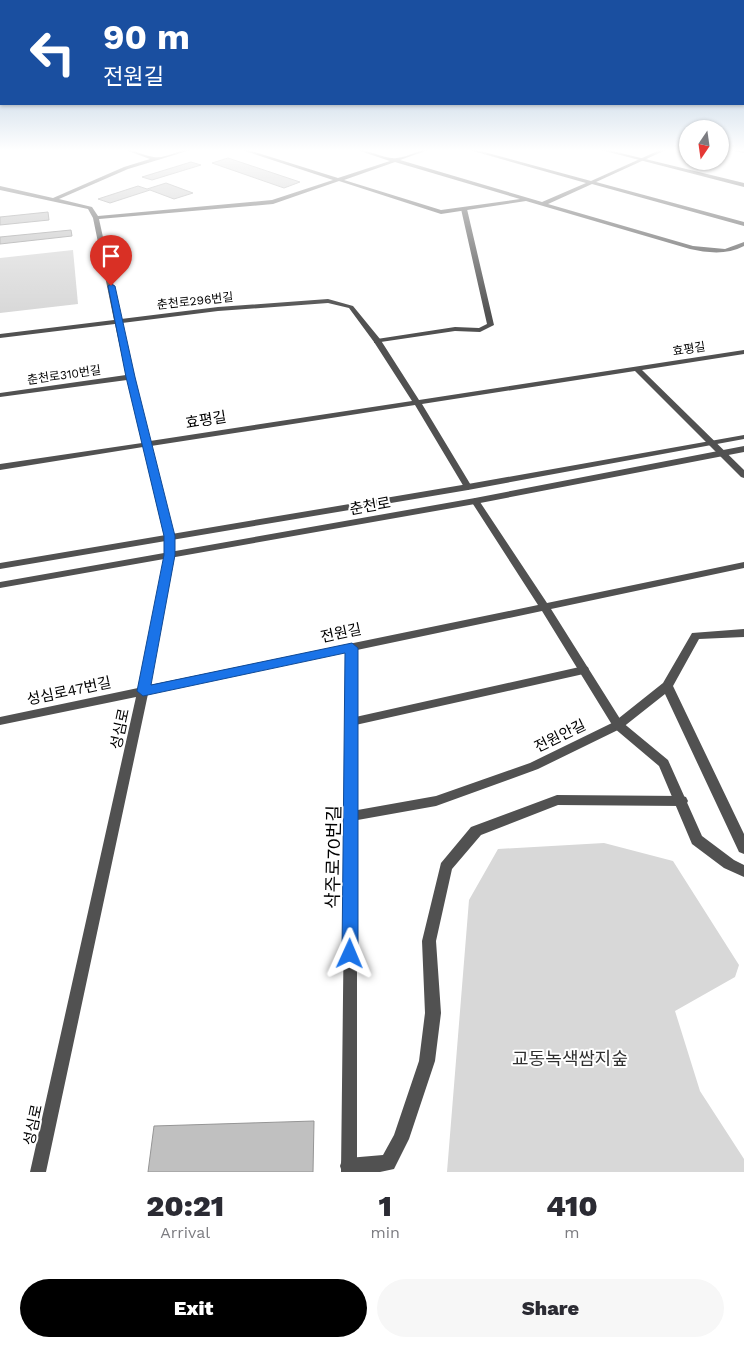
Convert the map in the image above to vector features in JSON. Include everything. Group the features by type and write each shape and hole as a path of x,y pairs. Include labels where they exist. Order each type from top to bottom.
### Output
{"street":[{"path":"73,204 90,208 96,218 254,204"},
{"path":"414,204 441,212 502,204"},
{"path":"543,204 692,248 716,252 733,250 744,244"},
{"path":"670,204 744,224"},
{"path":"464,209 491,325 480,330 455,329 377,341 468,487"},
{"name":"성심로","path":"38,1172 143,691 170,555 169,536 130,377 96,218"},
{"name":"춘천로296번길","path":"0,336 218,309 328,301 351,308 377,341"},
{"name":"효평길","path":"0,467 416,401 744,352"},
{"path":"637,369 744,475"},
{"name":"춘천로310번길","path":"0,395 130,377"},
{"name":"춘천로","path":"0,566 468,487 744,437"},
{"name":"춘천로","path":"0,585 475,501 744,449"},
{"path":"475,501 546,607 618,725 664,763 682,801 697,840 729,864 744,872"},
{"name":"전원길","path":"143,691 744,566"},
{"name":"전원안길","path":"352,816 436,801 534,766 618,725 667,686 696,636 744,633"},
{"name":"삭주로70번길","path":"349,1169 352,648"},
{"path":"351,722 584,670"},
{"path":"667,686 744,848"},
{"name":"성심로47번길","path":"0,721 143,691"},
{"path":"349,1169 388,1163 402,1139 426,1061 434,1013 429,941 446,867 476,831 557,800 682,801"}],"green space":[{"path":"73,250 78,304 0,313 0,258"},
{"name":"교동녹색쌈지숲","path":"604,843 673,861 739,965 735,977 675,1011 700,1091 744,1159 744,1172 447,1172 469,900 498,849"}],"building":[{"path":"48,212 49,220 0,225 0,217"},
{"path":"71,230 72,236 0,244 0,237"},
{"path":"314,1121 313,1172 148,1172 154,1126"}],"route":[{"path":"111,286 130,377 169,536 170,555 143,691 352,648 350,954"}]}
